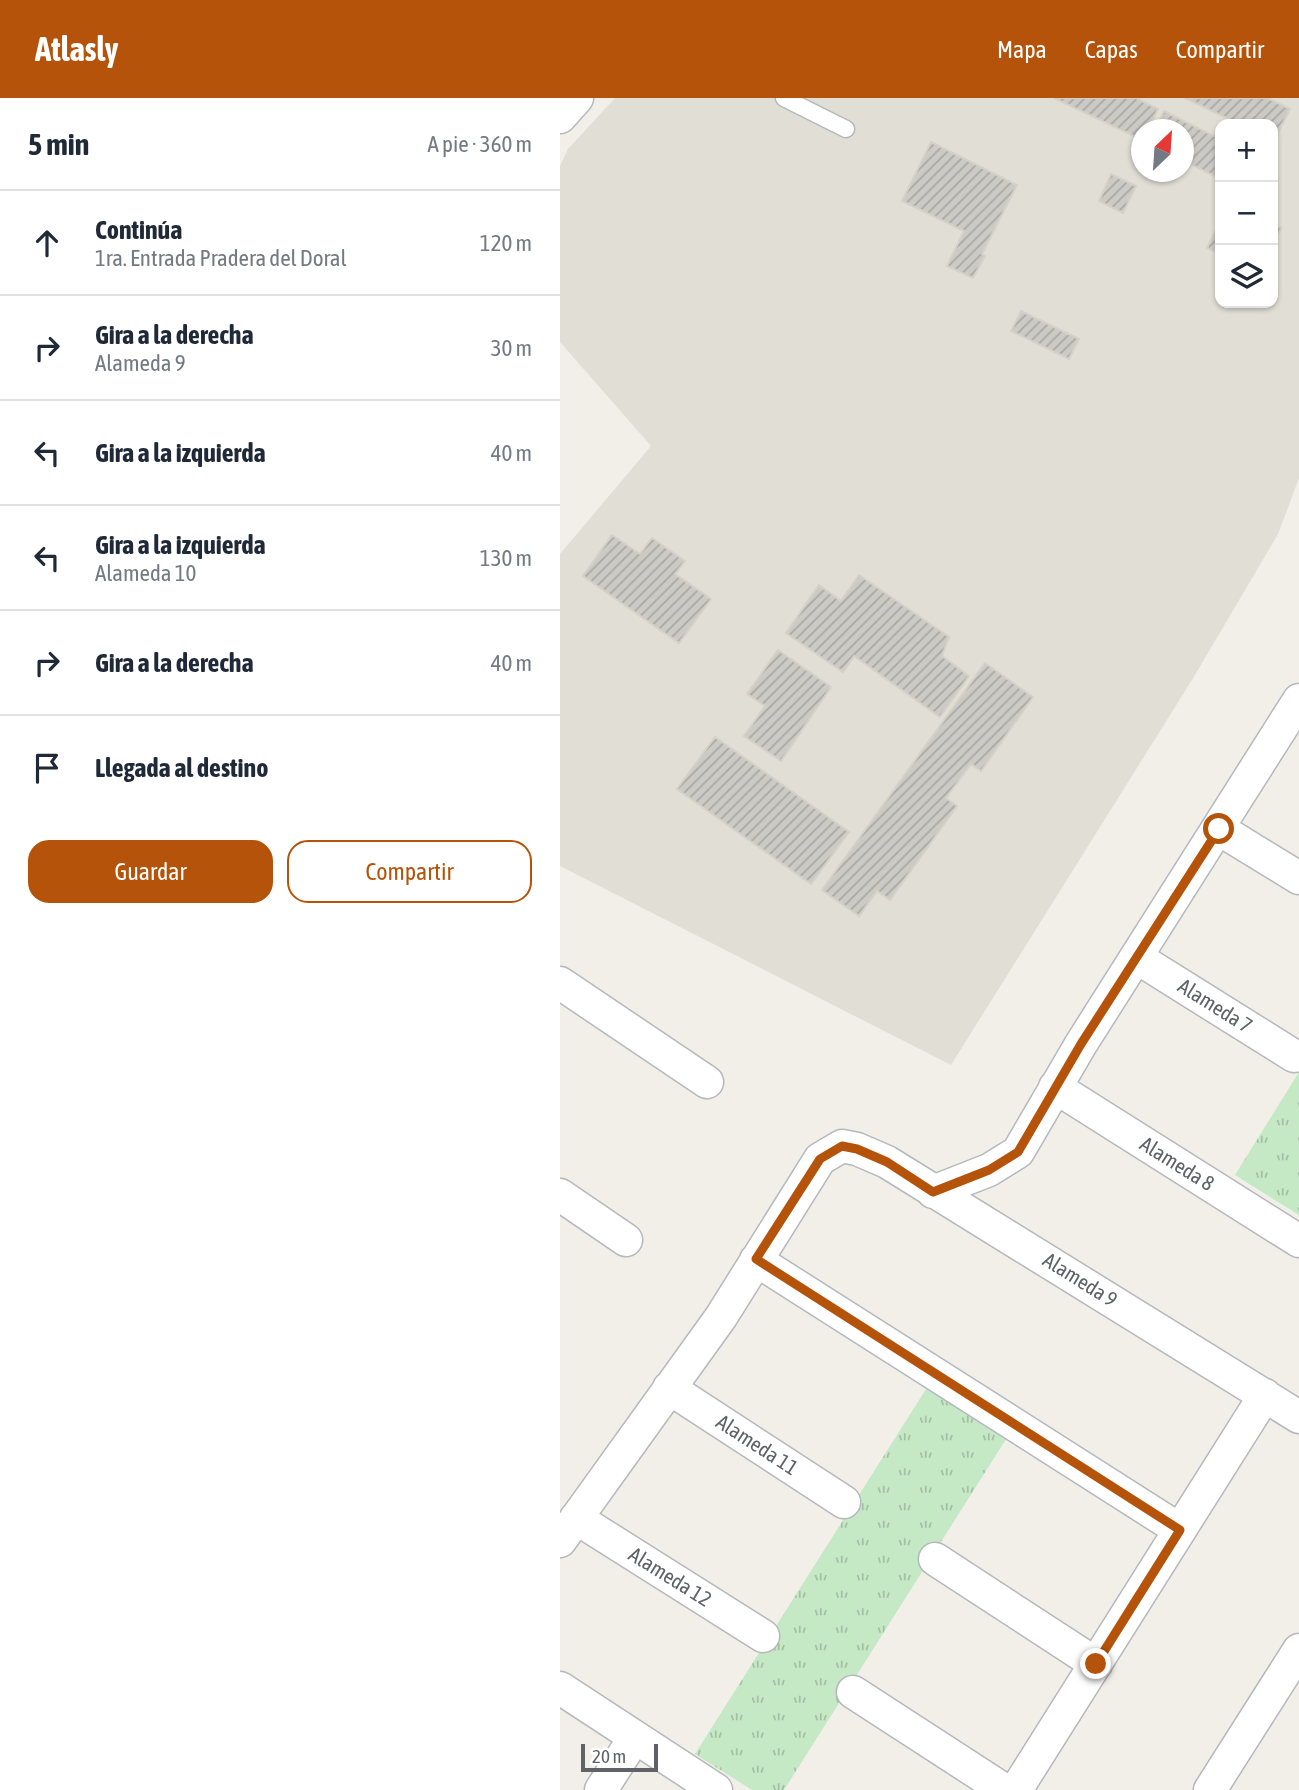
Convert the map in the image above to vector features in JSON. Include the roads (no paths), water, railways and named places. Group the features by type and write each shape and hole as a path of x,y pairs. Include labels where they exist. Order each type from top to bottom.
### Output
{"street":[{"path":"560,117 576,98"},
{"path":"933,1192 989,1170 1018,1152 1055,1087 1299,700"},
{"path":"1219,829 1299,878"},
{"name":"Alameda 7","path":"1136,957 1294,1056"},
{"path":"560,983 707,1083"},
{"name":"Alameda 8","path":"1055,1087 1299,1241"},
{"name":"Alameda 9","path":"756,1259 820,1159 842,1146 857,1149 887,1162 1299,1417"},
{"path":"560,1195 626,1240"},
{"path":"568,1530 721,1317 756,1259 1180,1530"},
{"name":"Alameda 11","path":"669,1388 844,1502"},
{"path":"1016,1790 1265,1395"},
{"name":"Alameda 12","path":"568,1530 763,1636"},
{"path":"934,1559 1096,1664"},
{"path":"1210,1790 1299,1650"},
{"path":"560,1688 716,1790"},
{"path":"853,1692 1004,1790"},
{"path":"601,1790 635,1737"}],"lane":[{"path":"784,98 846,129"}]}
